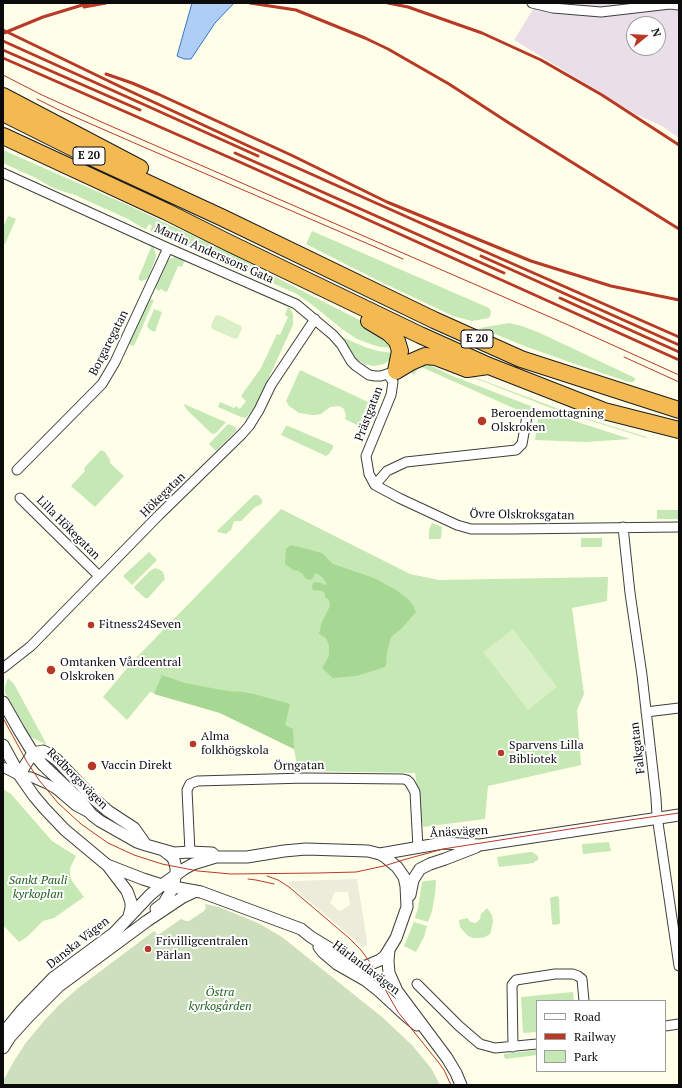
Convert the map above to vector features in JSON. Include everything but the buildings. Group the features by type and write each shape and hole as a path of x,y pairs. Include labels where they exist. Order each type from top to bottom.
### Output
{"highway":[{"path":"3,96 134,165 223,218"},
{"name":"E 20","path":"3,113 91,157 223,218 434,320 521,358 679,410"},
{"name":"E 20","path":"4,137 167,212 420,335 489,366 604,411 679,430"},
{"path":"320,287 325,297 390,333 397,341 400,351 392,372"},
{"path":"392,372 425,356 436,358 467,369 489,366"}],"street":[{"path":"532,3 552,8 601,12 670,4 679,5"},
{"name":"Martin Anderssons Gata","path":"3,173 296,304 333,335 341,344 351,361 363,372 375,376 392,372"},
{"name":"Borgaregatan","path":"17,470 102,384 115,362 168,248"},
{"name":"Hökegatan","path":"3,668 30,646 163,511 242,434 259,410 271,385 315,319"},
{"name":"Prästgatan","path":"375,485 369,474 366,456 391,395 393,382 392,372"},
{"path":"375,485 387,471 406,462 516,450 522,444 527,416"},
{"name":"Övre Olskroksgatan","path":"375,485 457,525 471,529 679,527"},
{"name":"Lilla Hökegatan","path":"20,498 99,576"},
{"name":"Falkgatan","path":"623,527 646,712 657,818 679,966"},
{"name":"Redbergsvägen","path":"3,702 33,753 80,800 92,815 104,824 138,842 162,850 174,853 212,853 216,857"},
{"path":"646,712 679,708"},
{"path":"3,745 20,776 34,796 58,824 107,865 127,891 131,902 129,916"},
{"name":"Redbergsvägen","path":"20,776 33,753 43,751 51,755 94,800 108,812 134,828 146,845"},
{"path":"3,767 20,776 31,777 56,789 76,806 92,815"},
{"name":"Örngatan","path":"190,852 187,790 190,784 197,781 306,778 407,780 414,792 418,848"},
{"name":"Ånäsvägen","path":"216,857 247,857 306,849 368,851 380,854 443,843 480,845 679,815"},
{"path":"389,950 398,934 408,904 413,880 420,869 480,845"},
{"path":"162,850 174,860 176,875"},
{"path":"380,854 386,857 397,867 404,877 408,904"},
{"name":"Danska Vägen","path":"3,1048 5,1034 22,1010 53,978 114,933 129,916 168,886 176,875 184,869 193,864 216,857"},
{"path":"107,865 137,877 168,886 196,891"},
{"path":"147,921 151,914 164,903 168,886"},
{"name":"Danska Vägen","path":"5,1034 35,1009 59,986 183,896 196,891"},
{"name":"Härlandavägen","path":"196,891 301,929 334,951 352,966 358,967 376,963 385,956 389,950"},
{"name":"Härlandavägen","path":"311,937 323,952 337,964 365,980 428,1033"},
{"name":"Härlandavägen","path":"389,950 389,973 397,992 447,1058 461,1085"},
{"path":"513,1047 512,984 516,980 555,974 573,974 582,979 584,1000"},
{"path":"417,984 459,1026 480,1044 495,1048 536,1044"},
{"path":"666,1026 679,1024"}],"shaded area":[{"path":"537,3 679,3 679,138 662,126 637,115 514,40"},
{"path":"357,879 367,945 363,947 289,884 289,882","holes":["335,892 348,892 350,905 340,911 330,903"]}],"green space":[{"path":"3,150 121,202 234,255 377,329 393,348 380,347 357,339 295,293 165,236 153,233 150,230 152,226 149,224 146,229 141,227 128,219 75,195 56,189 3,163"},
{"path":"8,216 16,219 5,244 3,244 3,228"},
{"path":"312,231 489,308 491,312 490,317 472,321 453,316 377,280 306,244"},
{"path":"152,245 155,250 156,257 148,278 141,281 138,279"},
{"path":"174,257 183,258 279,301 290,308 293,314 293,325 258,401 246,418 218,407 220,402 234,408 236,406 240,409 246,401 241,396 261,368 277,334 280,335 288,317 285,315 288,307 185,260 182,267 178,266 167,292 161,289 158,291 155,285 167,260"},
{"path":"149,299 154,300 133,346 129,344"},
{"path":"154,309 162,312 155,332 150,330 147,326"},
{"path":"219,315 241,326 242,328 238,338 235,339 212,329 211,326 215,316"},
{"path":"509,323 540,333 631,376 635,378 635,380 633,382 629,382 581,366 527,347 480,328"},
{"path":"342,337 365,347 393,353 390,360 384,364 374,366 364,364 352,355"},
{"path":"422,361 450,375 541,410 630,439 586,442 535,440 538,419 419,366 414,375 409,371 408,367 416,362"},
{"path":"441,365 575,415 647,437 646,438 551,408"},
{"path":"300,370 368,402 359,426 345,419 346,416 344,409 338,406 330,407 321,414 313,415 299,413 289,406 286,401"},
{"path":"184,404 226,422 216,433 212,434 187,410"},
{"path":"229,424 236,428 236,431 216,451 209,444"},
{"path":"286,426 333,445 333,448 326,456 281,435"},
{"path":"101,450 105,452 110,460 110,463 124,476 95,507 71,486 85,471 85,467"},
{"path":"254,495 258,495 262,500 260,505 255,507 241,521 234,521 231,530 226,534 217,531"},
{"path":"281,509 410,574 439,580 608,577 607,601 572,608 584,694 577,710 581,765 488,786 485,819 423,827 415,773 298,771 294,749 220,713 150,692 127,720 103,697 133,661"},
{"path":"657,510 679,510 679,519 657,519"},
{"path":"432,523 442,527 441,538 429,539 429,530"},
{"path":"581,538 602,538 602,547 581,547"},
{"path":"291,545 322,553 333,564 374,578 396,590 413,605 416,612 402,628 391,637 387,652 386,666 356,676 333,678 322,668 329,656 329,645 326,638 318,633 320,632 321,624 330,606 329,600 325,597 325,593 322,591 313,590 312,587 313,583 316,582 324,585 327,584 318,574 315,573 313,578 310,580 306,579 302,573 293,570 285,564 286,549"},
{"path":"149,552 157,560 132,585 123,576"},
{"path":"155,568 163,572 165,579 148,598 145,598 134,588 150,571"},
{"path":"513,629 557,687 528,710 483,652"},
{"path":"162,675 185,683 227,691 254,694 290,704 285,725 293,729 294,749 220,713 154,694"},
{"path":"8,678 14,684 47,745 31,737 5,693"},
{"name":"Sankt Pauli kyrkoplan","path":"3,789 11,794 52,841 76,856 70,868 70,876 84,897 54,918 43,921 27,937 19,942 3,925"},
{"path":"609,842 611,851 583,854 582,844"},
{"path":"532,852 538,856 538,860 534,863 499,867 497,857"},
{"path":"436,880 432,911 428,922 415,918 422,882"},
{"path":"557,896 559,898 560,923 553,925 550,898"},
{"name":"Östra kyrkogården","path":"205,904 219,907 258,923 282,937 382,1017 412,1045 431,1068 440,1085 3,1085 3,1081 25,1044 58,1006 78,988 154,931 158,935 181,919 189,921 204,911 206,908"},
{"path":"487,908 492,915 493,921 490,934 480,938 468,936 460,927 459,920 468,918 469,921 476,923 480,919 481,914"},
{"path":"414,922 427,926 424,937 416,952 404,946"},
{"path":"573,992 574,1000 536,1000 536,1032 523,1033 521,997"},
{"path":"536,1050 536,1055 506,1059 504,1054"}],"water":[{"path":"192,3 234,3 215,23 191,59 184,59 177,56"}],"tram line":[{"path":"3,75 42,95 106,124 566,324 679,375"},
{"path":"37,99 139,145 403,259"},
{"path":"624,357 679,382"},
{"path":"3,718 27,762 39,780 58,803 81,824 108,843 134,855 162,864 198,871 231,874 356,872 384,866 443,849 679,813"},
{"path":"267,876 278,880 289,887 361,950 369,961 398,1012 439,1063 451,1085"},
{"path":"248,879 274,884"}],"railway":[{"path":"4,33 43,17 89,3"},
{"path":"84,7 106,3"},
{"path":"250,3 296,10 388,49 449,84 679,229"},
{"path":"388,3 408,7 482,33 541,60 602,95 679,145"},
{"path":"3,30 255,149 679,337"},
{"path":"3,41 258,156"},
{"path":"3,50 140,110"},
{"path":"3,58 242,163 679,360"},
{"path":"106,74 158,94 291,155 387,202 531,261 611,286 679,300"},
{"path":"235,153 504,273"},
{"path":"481,256 679,345"},
{"path":"560,298 679,352"}],"place":[{"name":"Beroendemottagning Olskroken","path":"482,421"},
{"name":"Fitness24Seven","path":"91,625"},
{"name":"Omtanken Vårdcentral Olskroken","path":"51,670"},
{"name":"Alma folkhögskola","path":"193,744"},
{"name":"Sparvens Lilla Bibliotek","path":"501,753"},
{"name":"Vaccin Direkt","path":"92,766"},
{"name":"Frivilligcentralen Pärlan","path":"148,949"}]}
